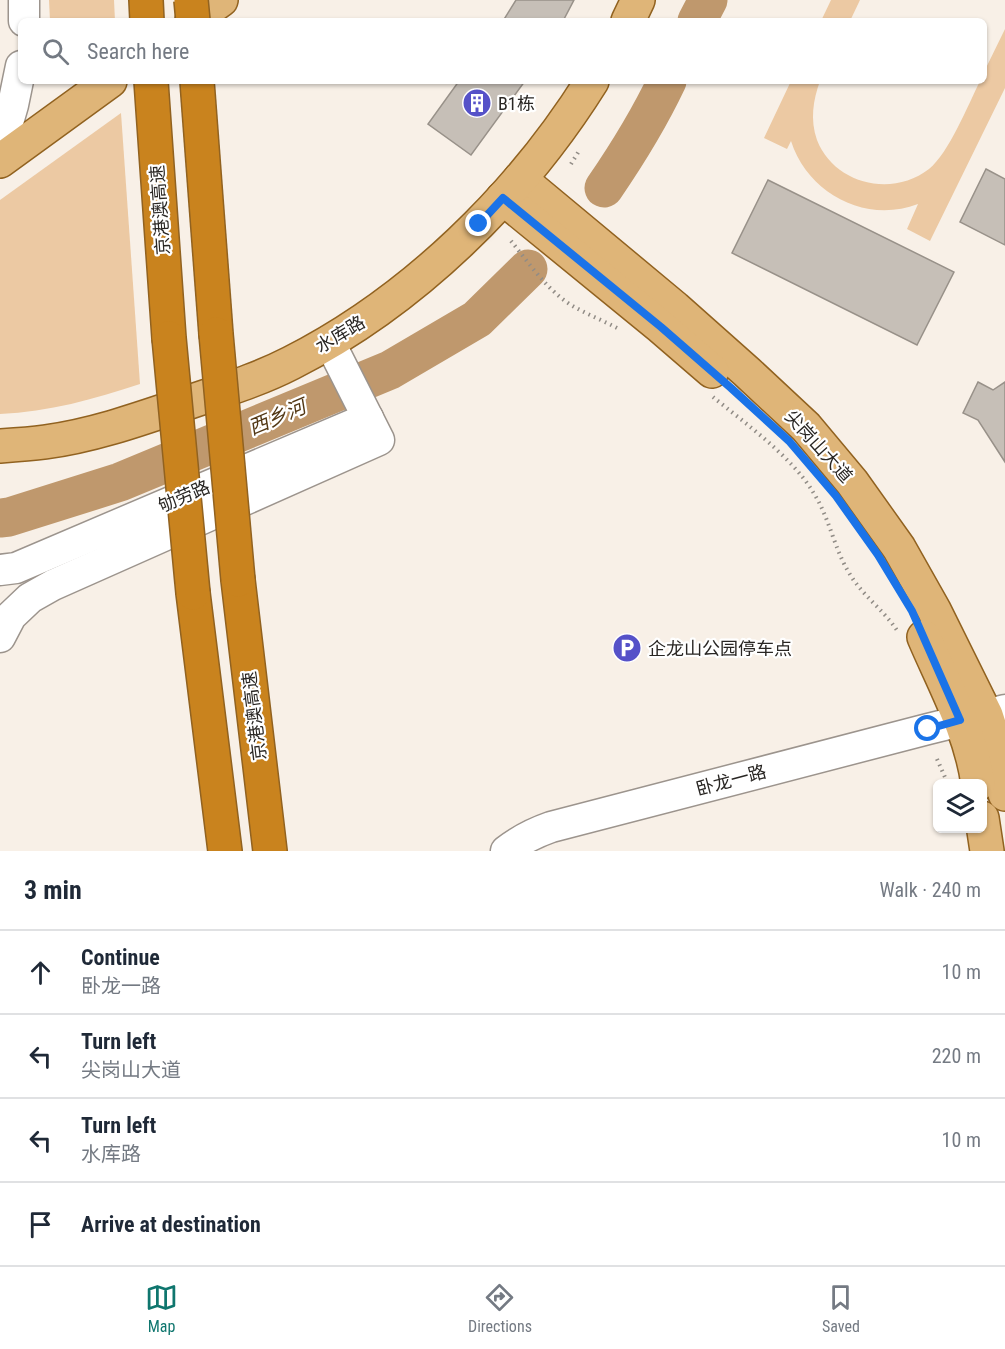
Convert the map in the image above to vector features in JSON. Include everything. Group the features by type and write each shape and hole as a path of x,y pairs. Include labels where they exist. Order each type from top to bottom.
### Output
{"highway":[{"path":"146,0 147,18"},
{"path":"191,0 192,18"},
{"name":"京港澳高速","path":"151,84 169,339 193,593 225,851"},
{"name":"京港澳高速","path":"197,84 238,580 270,851"}],"main road":[{"path":"196,18 221,0"},
{"path":"629,18 638,0"},
{"path":"0,161 106,84"},
{"name":"水库路","path":"0,446 56,440 97,431 254,380 292,362 371,316 406,290 479,224 511,189 573,112 590,84"},
{"name":"尖岗山大道","path":"511,189 789,441 836,496 984,715 1001,762 1005,794"},
{"name":"尖岗山大道","path":"978,779 976,766 984,715"},
{"path":"984,833 987,851"}],"street":[{"path":"24,0 24,18"},
{"path":"0,150 18,81"},
{"path":"19,84 19,90 25,104 37,114 51,117 66,113"},
{"path":"0,637 11,616 30,598 53,585 379,440 329,341"},
{"name":"劬劳路","path":"0,570 16,568 368,418"},
{"name":"卧龙一路","path":"506,851 516,843 551,827 984,715"}],"path":[{"path":"517,249 557,295 622,331"},
{"path":"706,391 774,448 800,474 822,508 843,563 851,577 899,634"},
{"path":"937,759 946,779"}],"shaded area":[{"path":"49,0 114,0 115,18 50,18"},
{"path":"831,0 860,0 851,18 822,18"},
{"path":"1005,29 1005,88 930,241 907,229 918,204 898,209 879,210 859,207 841,200 811,176 799,160 791,141 787,149 764,138 790,84 819,84 813,110 815,133 825,155 836,167 866,182 898,183 914,178 929,169 944,152 979,84 987,84 987,66"},
{"path":"121,113 140,384 71,404 36,411 0,414 0,200"}],"building":[{"path":"516,0 574,0 565,18 505,18"},
{"name":"B1栋","path":"457,84 523,84 471,155 428,124"},
{"path":"986,169 1005,179 1005,245 960,222"},
{"path":"768,180 954,272 917,345 732,253"},
{"path":"978,382 993,390 1005,382 1005,462 978,420 963,413"}],"waterway":[{"path":"699,18 708,0"},
{"path":"604,188 638,136 666,84"},
{"name":"西乡河","path":"0,518 120,482 390,370 477,319 528,269"}],"place":[{"name":"B1栋","path":"477,103"},
{"name":"企龙山公园停车点","path":"627,648"}],"route":[{"path":"479,224 503,198 661,327 789,441 836,496 878,555 912,611 960,720 928,729"}]}
